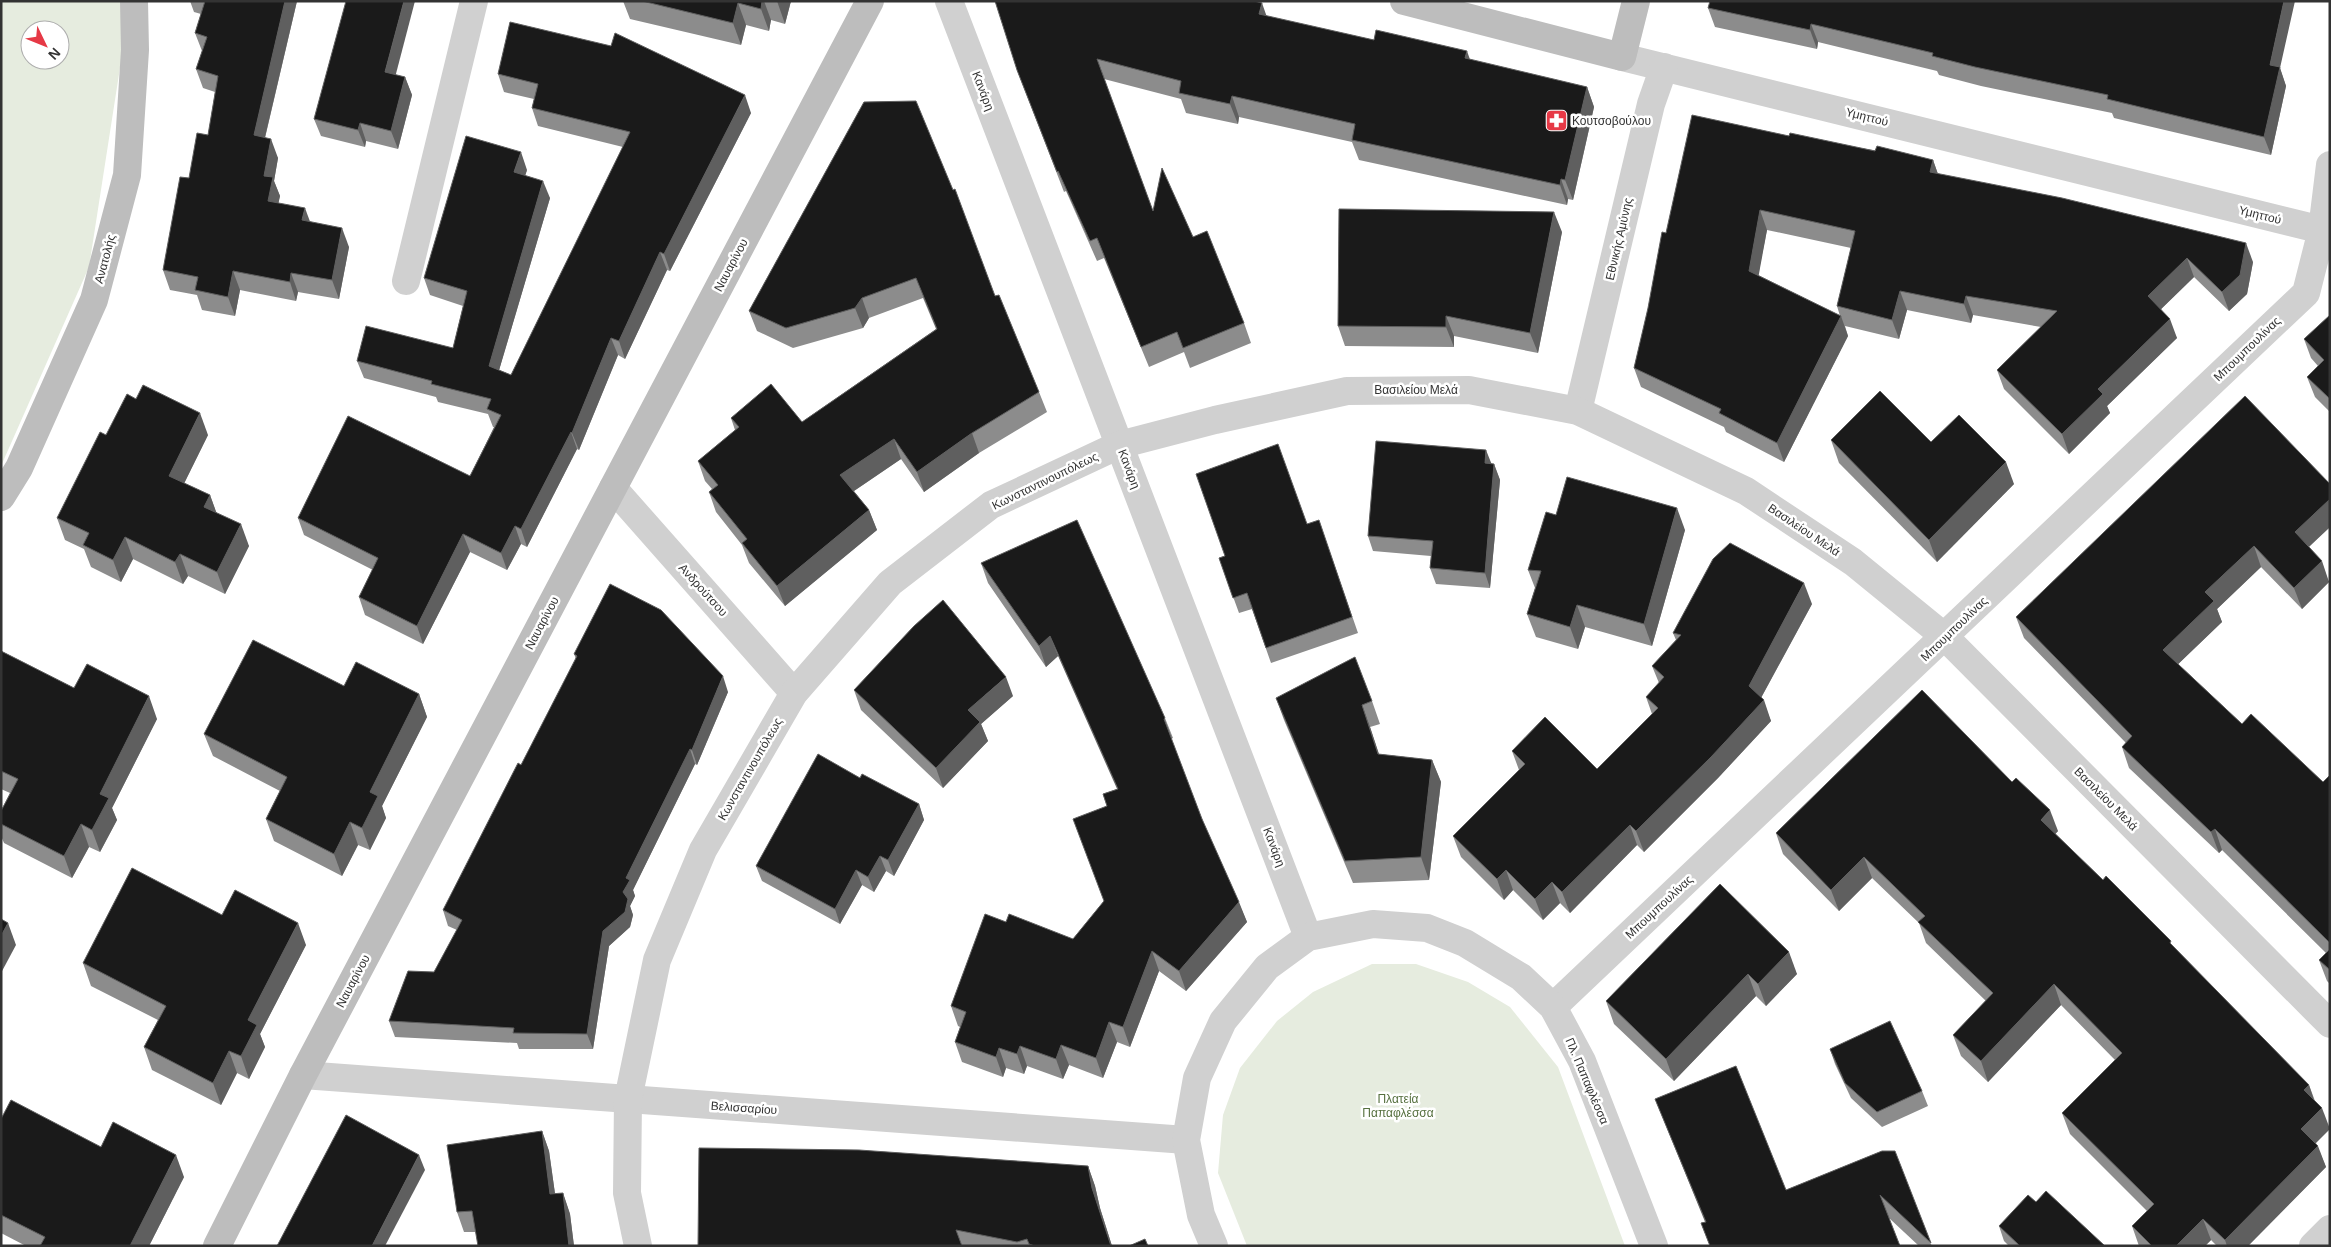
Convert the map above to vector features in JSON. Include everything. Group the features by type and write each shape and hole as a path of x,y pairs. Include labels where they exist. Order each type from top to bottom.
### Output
{"street":[{"name":"Ανατολής","path":"1,497 19,468 94,300 127,174 135,50 134,1"},
{"path":"406,281 474,1"},
{"name":"Ναυαρίνου","path":"217,1246 303,1075 870,1"},
{"name":"Κανάρη","path":"949,1 1308,937"},
{"name":"Υμηττού","path":"1404,1 1622,57 2326,231"},
{"path":"1622,57 1636,1"},
{"name":"Εθνικής Αμύνης","path":"1578,411 1651,104 1664,67"},
{"name":"Μπουμπουλίνας","path":"1553,1007 2306,293 2326,231 2330,165"},
{"name":"Βασιλείου Μελά","path":"1120,446 1215,420 1347,391 1469,390 1578,411 1746,491 1853,562 1945,637 2330,1024"},
{"name":"Κωνσταντινουπόλεως","path":"638,1246 627,1193 628,1099 657,960 703,850 794,692 890,583 991,506 1120,446"},
{"name":"Ανδρούτσου","path":"613,488 794,692"},
{"name":"Πλ. Παπαφλέσσα","path":"1186,1140 1197,1078 1223,1020 1267,967 1308,937 1373,924 1427,928 1464,943 1521,977 1553,1007 1582,1061 1654,1246"},
{"name":"Βελισσαρίου","path":"303,1075 1186,1140"},
{"path":"1186,1140 1201,1215 1214,1246"},
{"path":"2313,1246 2330,1229"}],"green space":[{"path":"1,1 121,1 124,42 89,267 1,466"},
{"name":"Πλατεία Παπαφλέσσα","path":"1372,964 1416,964 1468,982 1510,1007 1558,1067 1625,1246 1247,1246 1218,1173 1223,1115 1240,1068 1277,1021 1313,992"}],"building":[{"path":"205,1 285,1 254,135 271,139 264,176 273,177 268,201 305,208 302,220 342,228 332,280 291,273 290,282 233,271 228,297 195,290 198,277 163,270 180,177 189,178 197,133 208,135 218,76 196,69 207,37 195,33"},
{"path":"346,1 404,1 385,72 405,77 391,131 360,123 358,130 314,119"},
{"path":"642,1 762,1 761,9 738,3 733,23"},
{"path":"995,1 1254,1 1262,3 1259,14 1374,40 1376,30 1467,51 1465,58 1587,87 1565,180 1561,179 1560,185 1352,140 1355,124 1232,96 1230,104 1179,93 1181,81 1097,59 1153,211 1162,168 1193,237 1207,231 1244,323 1183,348 1177,332 1141,347 1097,238 1090,241 1057,172 1017,70"},
{"path":"1710,1 2284,1 2270,65 2280,67 2264,137 2107,99 2108,95 1975,67 1932,56 1933,53 1811,24 1810,30 1708,8"},
{"path":"510,22 611,46 615,33 745,95 664,254 660,252 619,341 611,338 572,433 521,529 515,526 501,553 463,534 417,626 359,597 378,558 298,518 348,416 470,476 501,415 487,409 491,399 431,384 432,381 357,361 366,326 453,348 467,291 424,278 466,136 521,152 514,172 543,181 489,366 511,375 630,132 532,108 538,84 498,74"},
{"path":"916,101 953,190 955,189 995,296 999,295 1039,392 972,433 917,472 894,439 840,475 869,510 777,586 742,543 747,539 709,492 718,485 698,461 739,427 731,418 771,384 802,422 937,329 916,278 862,298 855,308 786,328 749,311 864,102"},
{"path":"1692,115 1789,136 1790,133 1875,151 1877,146 1933,160 1930,172 2062,198 2246,243 2240,275 2222,292 2187,258 2148,296 2170,319 2098,389 2103,394 2062,434 1997,370 2057,311 1966,296 1964,304 1900,291 1892,320 1837,306 1855,231 1760,210 1749,271 1841,316 1777,443 1719,413 1721,409 1634,368 1648,308 1662,232 1666,233"},
{"path":"1339,209 1554,212 1530,333 1446,316 1446,327 1338,326"},
{"path":"2330,315 2330,399 2307,377 2324,360 2304,339"},
{"path":"143,385 200,413 169,476 210,495 204,507 241,524 217,572 180,554 175,562 125,537 113,560 83,545 89,533 57,518 100,432 106,435 127,394 136,399"},
{"path":"1880,391 1931,442 1959,415 2006,462 1929,540 1831,440"},
{"path":"2245,396 2330,484 2330,499 2295,532 2322,561 2294,588 2254,546 2205,592 2214,601 2163,650 2242,724 2251,714 2323,782 2330,775 2330,943 2215,829 2211,832 2122,747 2132,736 2016,617"},
{"path":"1376,441 1486,450 1485,463 1494,464 1485,573 1430,568 1433,541 1368,536"},
{"path":"1278,444 1307,524 1319,520 1352,617 1266,648 1247,593 1233,598 1219,558 1225,556 1196,474"},
{"path":"1567,477 1677,508 1644,624 1577,605 1570,627 1527,614 1541,571 1528,570 1546,512 1556,515"},
{"path":"1077,520 1165,718 1202,819 1239,902 1179,971 1152,951 1123,1027 1109,1022 1096,1058 1061,1045 1056,1059 1020,1046 1017,1054 999,1048 996,1057 955,1042 966,1012 951,1006 985,914 1006,922 1009,914 1073,939 1104,901 1073,819 1107,806 1103,794 1118,789 1050,636 1039,646 981,563"},
{"path":"1730,543 1804,583 1749,686 1764,700 1711,757 1636,831 1630,825 1562,892 1552,882 1535,899 1506,870 1497,879 1453,836 1525,764 1512,751 1545,717 1597,769 1658,708 1646,697 1664,677 1652,666 1681,635 1673,633 1713,559"},
{"path":"610,584 661,610 723,676 692,750 690,749 626,878 630,880 623,892 628,899 625,912 603,931 587,1034 513,1033 514,1028 389,1021 408,971 434,972 462,920 443,910 518,763 521,765 577,656 574,654"},
{"path":"943,600 1006,677 968,710 980,722 936,768 854,690 914,626"},
{"path":"253,640 344,686 356,662 419,694 370,792 378,796 362,828 350,822 334,854 266,819 287,777 204,734"},
{"path":"1,651 74,688 87,664 149,696 100,794 109,798 92,830 81,824 64,856 1,824 1,811 18,779 1,771"},
{"path":"1355,657 1372,701 1362,705 1378,754 1432,760 1421,857 1345,861 1276,698"},
{"path":"1922,690 2012,782 2016,778 2050,810 2041,820 2103,880 2106,876 2171,941 2170,943 2309,1085 2304,1090 2322,1108 2301,1129 2318,1146 2225,1240 2203,1219 2176,1246 2152,1246 2132,1226 2154,1204 2062,1113 2122,1053 2054,984 1981,1061 1953,1035 1993,993 1918,922 1925,916 1864,857 1831,890 1776,833"},
{"path":"818,754 860,778 862,774 919,804 888,860 880,856 868,877 856,870 835,909 756,866"},
{"path":"132,868 222,915 235,890 298,923 248,1020 257,1025 241,1056 229,1051 213,1083 144,1047 166,1006 83,963"},
{"path":"1720,884 1789,952 1758,984 1748,974 1666,1059 1606,1001"},
{"path":"1,919 8,923 1,936"},
{"path":"2330,949 2330,970 2319,960"},
{"path":"1890,1021 1922,1091 1877,1112 1845,1083 1830,1049"},
{"path":"1736,1066 1786,1190 1882,1151 1895,1151 1931,1243 1880,1195 1900,1246 1710,1246 1701,1223 1706,1222 1655,1099"},
{"path":"11,1100 101,1147 113,1122 176,1155 130,1246 40,1246 45,1237 1,1215 1,1119"},
{"path":"346,1115 419,1155 372,1246 277,1246"},
{"path":"542,1131 550,1194 563,1193 569,1246 478,1246 472,1211 457,1212 447,1145"},
{"path":"699,1148 859,1150 1088,1166 1092,1188 1111,1246 1035,1246 1029,1244 1027,1239 1017,1242 956,1230 962,1246 698,1246"},
{"path":"2046,1191 2105,1246 2020,1246 1999,1226 2028,1195 2036,1202"},
{"path":"1145,1239 1148,1246 1129,1246"}],"place":[{"name":"Κουτσοβούλου","path":"1556,121"}]}
